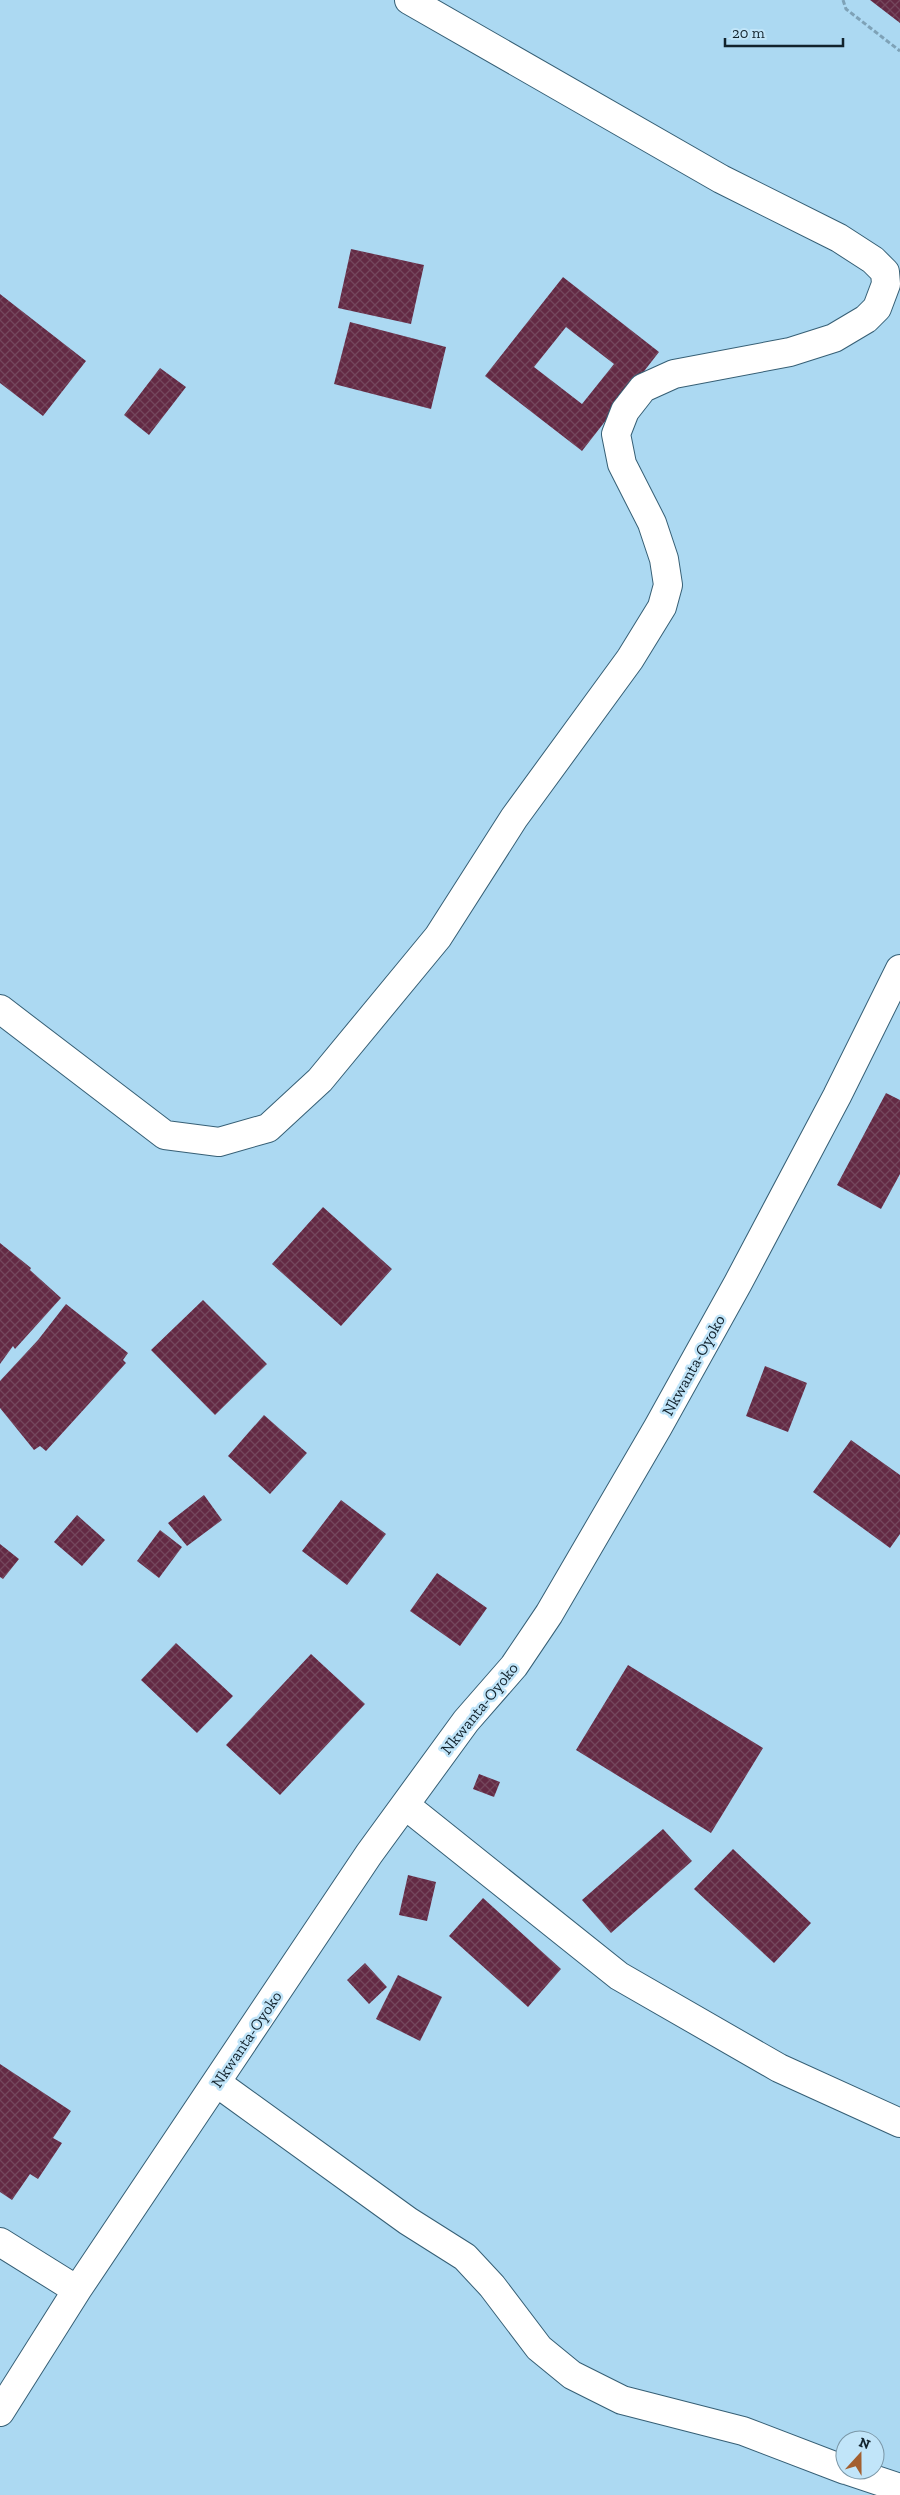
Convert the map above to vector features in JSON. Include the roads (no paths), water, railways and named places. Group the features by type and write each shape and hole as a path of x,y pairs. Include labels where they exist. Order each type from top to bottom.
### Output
{"street":[{"path":"0,1009 165,1136 219,1142 268,1128 320,1080 438,937 514,818 630,659 662,607 668,584 664,559 652,523 622,464 616,434 625,411 642,388 674,374 790,352 834,338 866,319 877,308 886,284 885,272 873,260 840,238 721,179 409,0"},
{"name":"Nkwanta-Oyoko","path":"0,2412 77,2290 369,1854 466,1721 514,1666 549,1614 658,1427 747,1266 837,1096 900,969"},
{"path":"405,1805 619,1976 779,2068 900,2123"},
{"path":"217,2083 408,2221 465,2257 492,2286 539,2348 572,2375 622,2400 743,2431 835,2466"},
{"path":"0,2242 77,2290"},
{"path":"876,2480 900,2488"}]}
